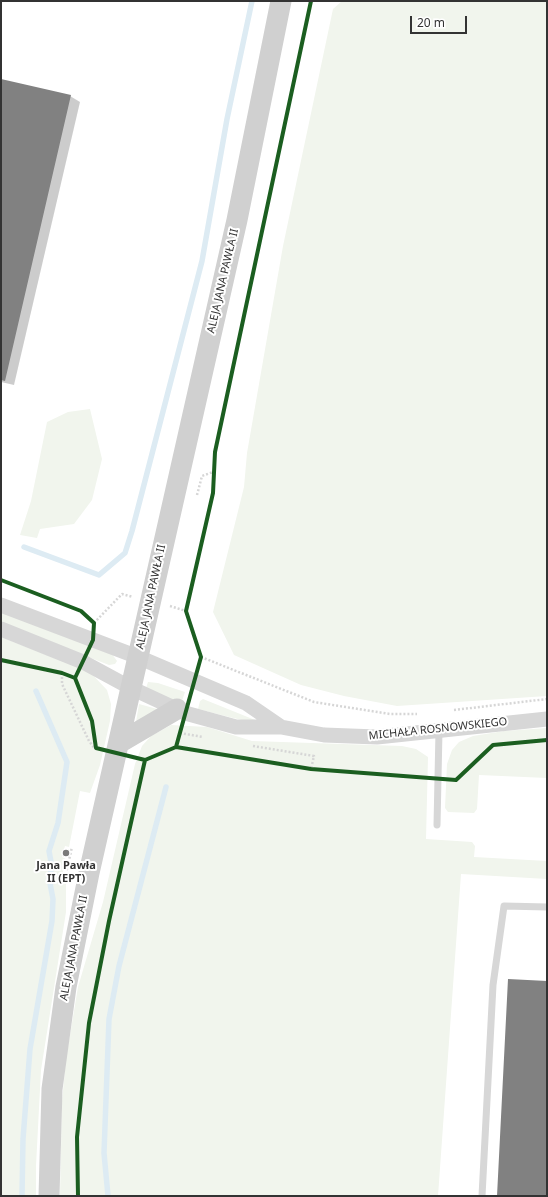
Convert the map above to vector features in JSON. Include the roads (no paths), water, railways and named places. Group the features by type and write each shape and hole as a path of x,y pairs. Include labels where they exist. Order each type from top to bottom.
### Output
{"street":[{"name":"ALEJA JANA PAWŁA II","path":"49,1196 52,1089 66,987 89,873 237,220 281,1"},
{"name":"MICHAŁA ROSNOWSKIEGO","path":"1,605 138,657 246,703 281,727"},
{"name":"MICHAŁA ROSNOWSKIEGO","path":"1,629 83,662 131,688 178,709 236,726 281,727 324,735 377,737 547,719"},
{"path":"119,743 178,709"}],"lane":[{"path":"437,825 439,731"},
{"path":"482,1196 493,985 504,906 547,907"}],"waterway":[{"path":"24,547 99,575 125,553 202,261 227,119 252,1"},
{"path":"22,1196 23,1139 30,1049 52,921 53,899 49,878 52,867 49,851 58,823 67,762 36,691"},
{"path":"108,1196 104,1153 109,1019 119,966 166,787"}],"place":[{"name":"Jana Pawła II (EPT)","path":"66,853"}]}
